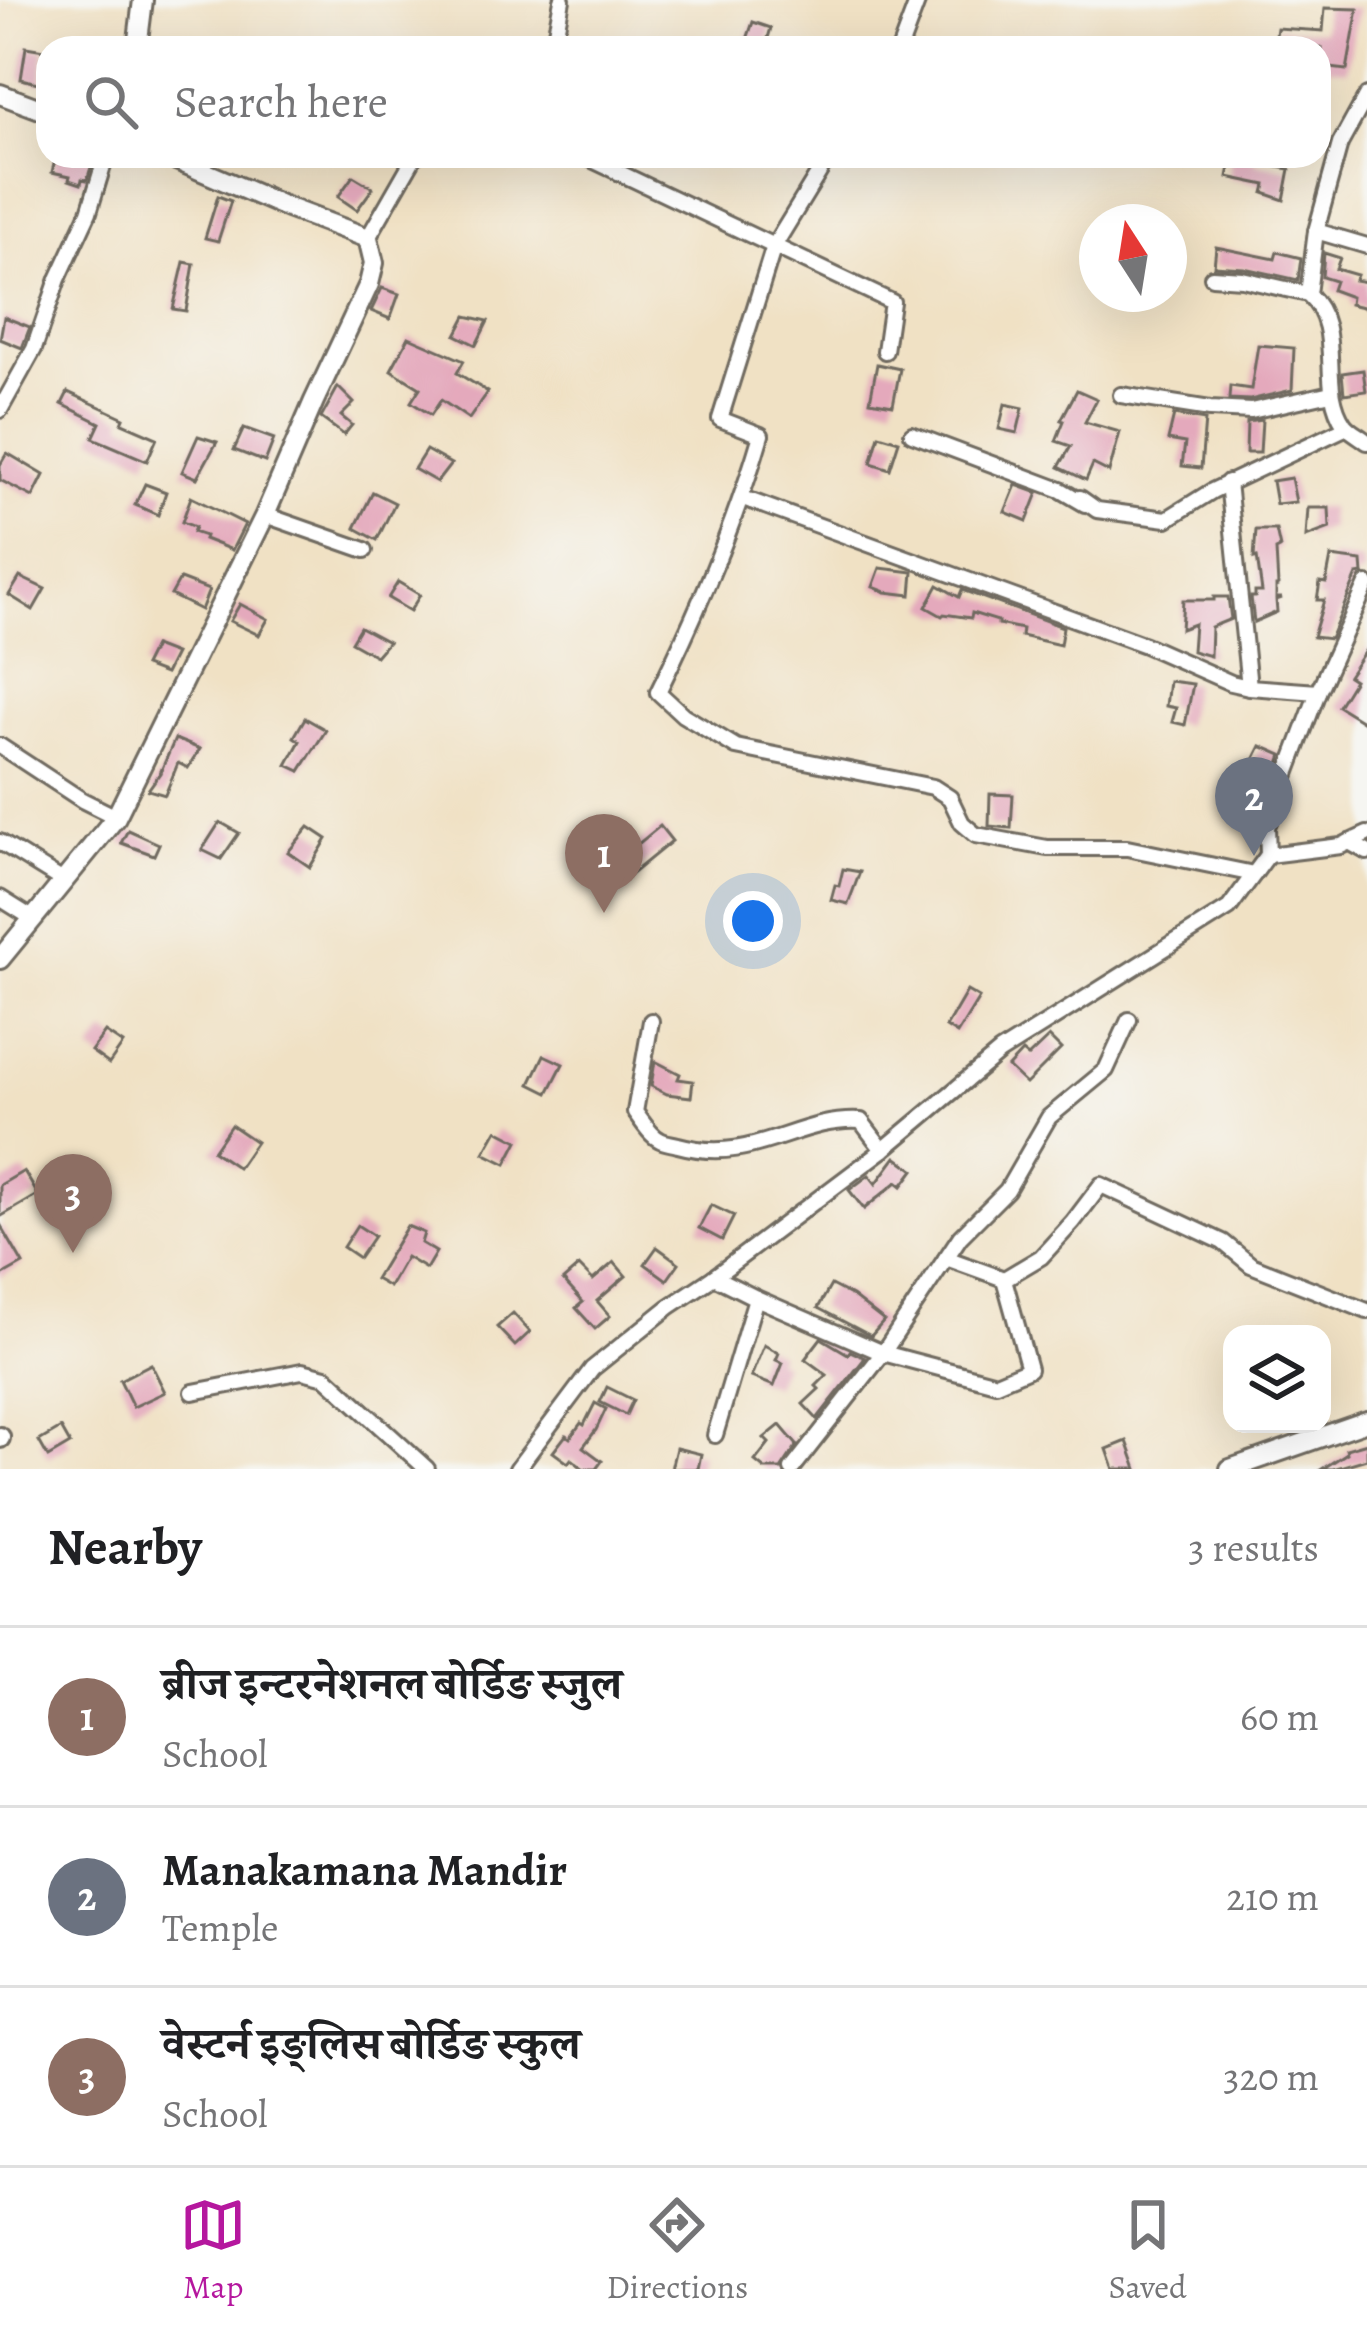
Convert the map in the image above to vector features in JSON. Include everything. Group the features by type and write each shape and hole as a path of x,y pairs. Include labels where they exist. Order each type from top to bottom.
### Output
{"street":[{"path":"138,36 143,0"},
{"path":"555,36 562,0"},
{"path":"904,36 918,0"},
{"path":"1308,294 1316,232 1340,144 1367,95"},
{"path":"4,100 36,109"},
{"path":"0,410 34,349 102,168"},
{"path":"194,168 368,238"},
{"path":"0,959 116,817 265,515 369,284 374,263 368,238 408,168"},
{"path":"609,168 892,302 885,351"},
{"path":"822,168 774,246 720,418 761,435 743,498 658,692 683,715 736,747 933,787 950,798 962,823 976,835 1047,848 1126,848 1254,874"},
{"path":"1316,232 1367,246"},
{"path":"1212,277 1308,294 1321,306 1328,330 1331,393 1346,428 1367,442"},
{"path":"1121,395 1251,411 1331,393"},
{"path":"912,434 1061,490 1097,510 1167,520 1228,482 1346,428"},
{"path":"1228,482 1249,687"},
{"path":"743,498 1145,645 1231,683 1318,692"},
{"path":"1080,498 1097,510"},
{"path":"265,515 365,550"},
{"path":"517,1469 592,1370 669,1307 884,1150 1000,1052 1229,908 1268,856 1268,827 1318,692 1367,584"},
{"path":"0,746 116,817"},
{"path":"1268,856 1341,846 1367,834"},
{"path":"0,842 63,880"},
{"path":"1349,842 1367,852"},
{"path":"0,898 32,918"},
{"path":"792,1469 883,1353 960,1237 1007,1190 1048,1117 1106,1070 1129,1020"},
{"path":"650,1021 635,1112 657,1139 696,1150 727,1151 838,1120 861,1121 884,1150"},
{"path":"1004,1279 1041,1257 1101,1185 1223,1242 1251,1265 1367,1311"},
{"path":"946,1258 1004,1279"},
{"path":"714,1277 883,1353 996,1383 1029,1370 1004,1279"},
{"path":"715,1435 756,1298"},
{"path":"193,1392 302,1372 326,1376 428,1469"},
{"path":"1230,1469 1367,1421"}],"building":[{"path":"1325,8 1358,9 1347,70 1331,68 1331,36 1276,36 1277,28 1323,31"},
{"path":"753,22 771,28 769,36 748,36"},
{"path":"26,47 36,49 36,83 21,79"},
{"path":"53,168 91,168 81,184 52,172"},
{"path":"1230,168 1290,169 1284,200 1264,193 1266,185 1228,177"},
{"path":"353,176 373,188 357,210 338,197"},
{"path":"218,196 231,201 218,241 205,238"},
{"path":"1216,247 1275,259 1277,252 1301,258 1298,280 1214,266"},
{"path":"1324,253 1340,258 1336,269 1367,282 1367,308 1350,304 1351,297 1332,290 1335,281 1322,277"},
{"path":"184,262 194,264 186,311 173,309"},
{"path":"382,288 399,294 390,319 371,311"},
{"path":"466,316 488,321 476,345 456,335"},
{"path":"4,317 30,327 22,348 0,339"},
{"path":"409,337 464,361 457,373 488,392 469,419 441,400 431,415 411,402 420,388 391,370"},
{"path":"1258,345 1294,348 1292,390 1250,400 1229,399 1230,386 1251,389"},
{"path":"877,364 900,369 893,405 870,401"},
{"path":"1363,370 1366,391 1344,394 1342,373"},
{"path":"338,387 354,403 341,416 352,425 344,435 321,418"},
{"path":"1077,390 1097,399 1085,422 1120,432 1109,472 1093,464 1086,480 1059,467 1071,446 1056,441"},
{"path":"68,392 157,438 147,461 93,438 100,423 62,404"},
{"path":"1005,404 1023,408 1017,433 999,429"},
{"path":"1174,415 1205,420 1201,468 1182,466 1185,443 1168,440"},
{"path":"1262,420 1260,453 1246,453 1247,422"},
{"path":"244,428 274,439 265,462 234,450"},
{"path":"879,435 899,441 890,469 871,463"},
{"path":"198,436 217,442 197,478 182,472"},
{"path":"426,450 451,464 437,482 414,469"},
{"path":"7,453 44,475 33,497 0,480 0,465"},
{"path":"1291,478 1296,502 1276,504 1272,481"},
{"path":"145,484 166,492 158,515 135,505"},
{"path":"1016,485 1038,493 1027,521 1005,512"},
{"path":"373,492 395,503 377,540 355,528"},
{"path":"191,497 245,524 232,550 204,539 193,532 195,527 182,522"},
{"path":"1308,508 1329,508 1330,528 1306,537"},
{"path":"1256,530 1276,530 1280,548 1276,550 1276,598 1282,598 1276,600 1277,612 1254,622 1251,597 1262,592 1254,558"},
{"path":"1331,557 1362,561 1363,574 1357,575 1330,639 1313,637 1324,600 1317,600 1320,582 1326,583"},
{"path":"880,568 913,572 911,595 873,587"},
{"path":"20,577 45,589 33,610 9,595"},
{"path":"180,579 209,590 201,610 171,595"},
{"path":"398,582 420,595 410,611 388,598"},
{"path":"938,585 959,597 962,590 1063,627 1060,645 1021,636 1022,629 972,613 971,618 942,616 926,607"},
{"path":"1228,597 1231,619 1211,627 1210,656 1192,651 1194,624 1181,629 1183,600"},
{"path":"240,604 268,619 259,635 230,621"},
{"path":"360,627 388,642 376,656 351,642"},
{"path":"154,646 175,654 165,674 144,666"},
{"path":"1367,648 1367,724 1338,706 1354,680 1348,676"},
{"path":"1169,681 1193,684 1185,725 1172,722 1176,708 1166,706"},
{"path":"305,718 326,730 300,771 287,765"},
{"path":"175,739 200,749 188,768 178,763 165,795 148,790 160,773"},
{"path":"1261,746 1282,755 1275,775 1252,764"},
{"path":"990,794 1013,795 1011,828 989,826"},
{"path":"220,822 239,833 221,859 202,850"},
{"path":"660,826 672,841 617,886 605,871"},
{"path":"309,827 327,839 310,867 288,852"},
{"path":"128,830 159,844 154,855 121,843"},
{"path":"843,869 860,872 848,904 831,900"},
{"path":"967,991 979,998 957,1034 946,1027"},
{"path":"105,1032 123,1044 109,1064 91,1051"},
{"path":"1049,1037 1061,1049 1026,1084 1008,1067 1022,1052 1028,1057"},
{"path":"544,1055 563,1064 548,1093 530,1084"},
{"path":"655,1061 680,1074 678,1079 693,1081 691,1097 651,1086"},
{"path":"231,1125 256,1142 238,1168 213,1151"},
{"path":"497,1130 518,1141 506,1164 484,1153"},
{"path":"896,1157 914,1170 902,1186 897,1182 864,1209 849,1190 869,1175 876,1184"},
{"path":"24,1171 38,1195 0,1217 0,1185"},
{"path":"711,1205 734,1216 722,1240 699,1228"},
{"path":"0,1224 23,1264 0,1277"},
{"path":"357,1225 374,1236 359,1258 343,1247"},
{"path":"407,1226 424,1233 421,1243 436,1252 426,1269 406,1257 389,1287 375,1279"},
{"path":"657,1247 679,1263 667,1280 645,1264"},
{"path":"614,1262 626,1276 597,1301 610,1316 595,1329 576,1308 583,1302 563,1280 579,1266 593,1280"},
{"path":"831,1285 884,1321 871,1336 818,1308"},
{"path":"513,1313 530,1332 515,1346 497,1327"},
{"path":"821,1338 865,1358 817,1419 803,1404 827,1375 805,1359"},
{"path":"764,1345 779,1353 776,1360 783,1363 774,1386 751,1377"},
{"path":"151,1364 165,1392 133,1407 120,1380"},
{"path":"607,1387 633,1400 626,1415 600,1402"},
{"path":"595,1403 606,1409 583,1447 602,1461 596,1469 584,1469 553,1452 566,1435 570,1438 584,1425"},
{"path":"780,1425 797,1445 781,1469 765,1469 755,1461 769,1443 764,1438"},
{"path":"61,1428 70,1444 48,1457 39,1441"},
{"path":"1127,1441 1137,1469 1114,1469 1107,1449"},
{"path":"1367,1443 1367,1459 1322,1469 1347,1453 1346,1449"},
{"path":"676,1448 701,1454 698,1469 671,1469"}],"place":[{"name":"Manakamana Mandir","path":"1254,856"},
{"name":"ब्रीज इन्टरनेशनल बोर्डिङ स्जुल","path":"604,913"},
{"name":"वेस्टर्न इङ्लिस बोर्डिङ स्कुल","path":"73,1253"}]}
